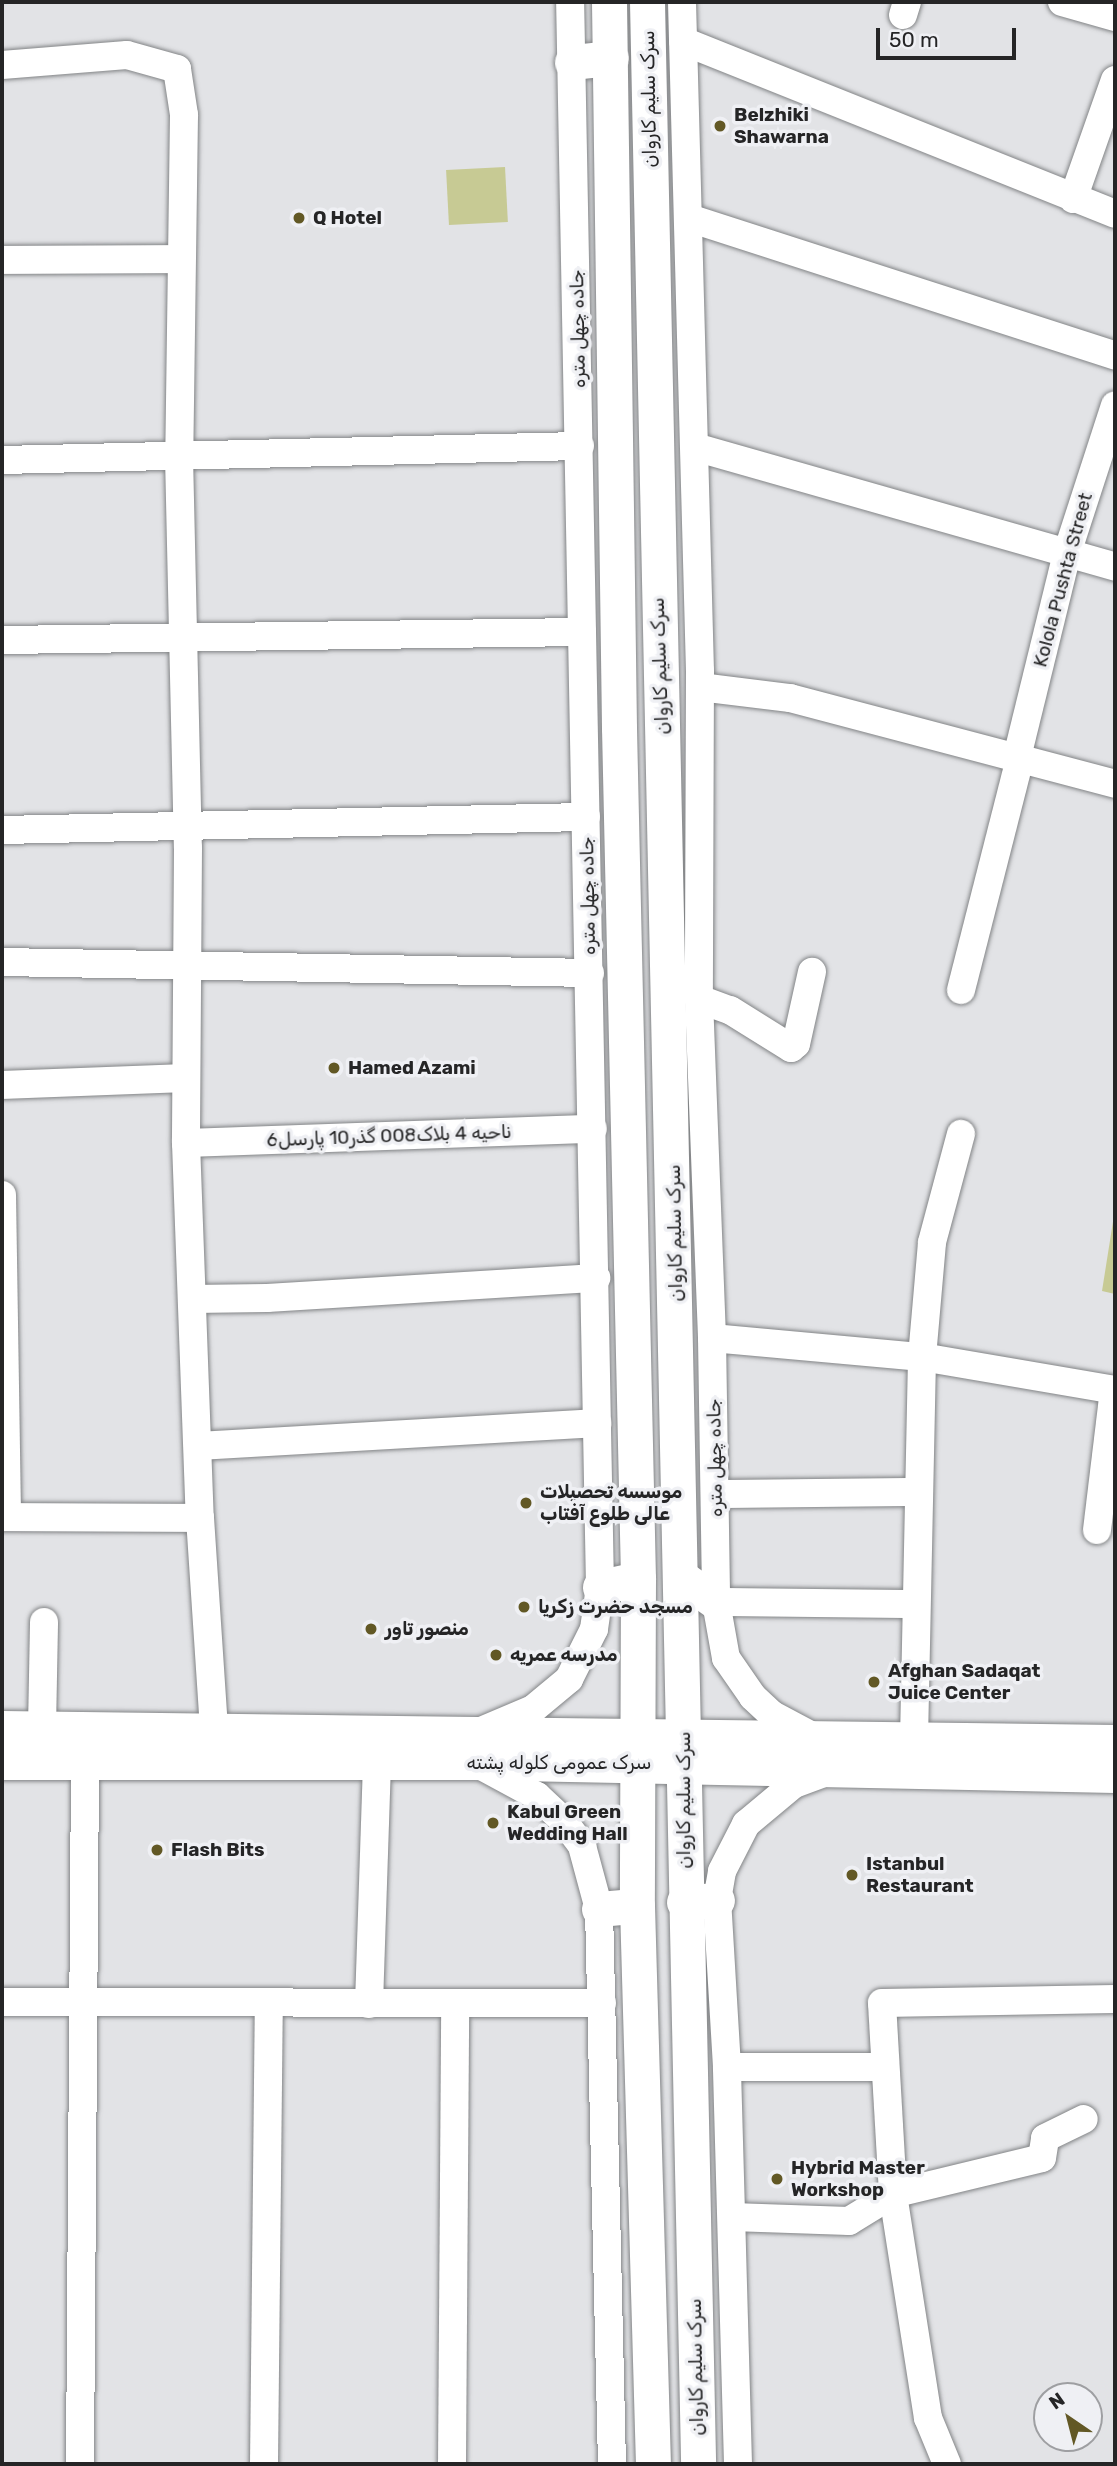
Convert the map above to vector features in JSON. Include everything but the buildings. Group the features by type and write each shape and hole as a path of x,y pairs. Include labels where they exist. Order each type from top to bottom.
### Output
{"main road":[{"path":"609,2 617,552 638,1579 637,1906 653,2464"},
{"name":"سرک سلیم کاروان","path":"647,2 655,551 683,1750 701,1901 698,2464"},
{"path":"572,62 611,58"},
{"path":"617,552 655,551"},
{"path":"681,1577 716,1602"},
{"path":"600,1587 638,1579"},
{"name":"سرک عمومی کلوله پشته","path":"2,1728 214,1729 477,1747 683,1750 831,1771 1115,1775"},
{"name":"سرک عمومی کلوله پشته","path":"683,1750 814,1737 1115,1742"},
{"name":"سرک عمومی کلوله پشته","path":"2,1762 377,1765 477,1747"},
{"path":"599,1909 637,1906"}],"street":[{"name":"جاده چهل متره","path":"477,1747 533,1709 569,1679 594,1629 600,1587 570,2"},
{"name":"جاده چهل متره","path":"682,2 700,687 699,999 712,1338 716,1602 726,1658 753,1697 771,1714 814,1737"},
{"path":"1062,2 1115,17"},
{"path":"684,41 1115,214"},
{"path":"2,65 127,55 177,69 184,115 179,456 187,825 186,1143 200,1518 214,1729"},
{"path":"1073,199 1115,80"},
{"path":"689,218 1115,356"},
{"path":"2,260 181,259"},
{"name":"Kolola Pushta Street","path":"961,990 1068,550 1115,405"},
{"path":"2,460 580,446"},
{"path":"695,447 1068,550 1115,566"},
{"path":"2,640 582,632"},
{"path":"700,687 790,698 1115,784"},
{"path":"2,830 586,817"},
{"path":"2,962 590,973"},
{"path":"699,999 730,1010 791,1048 796,1044 812,972"},
{"path":"2,1085 185,1078"},
{"name":"ناحیه 4 بلاک008 گذر10 پارسل6","path":"186,1143 593,1129"},
{"path":"914,1740 916,1492 922,1357 932,1242 961,1134"},
{"path":"2,1195 4,1517 200,1518"},
{"path":"192,1299 596,1278"},
{"path":"712,1338 922,1357 1114,1390 1097,1530"},
{"path":"199,1446 597,1423"},
{"path":"716,1494 916,1492"},
{"path":"716,1602 915,1604"},
{"path":"42,1728 44,1622"},
{"path":"477,1747 562,1819 582,1846 599,1909 612,2464"},
{"path":"80,2464 85,1762"},
{"path":"369,2004 377,1765"},
{"path":"738,2464 727,2067 701,1901 722,1871 746,1824 794,1784 831,1771"},
{"path":"947,2464 928,2417 893,2194 883,2067 883,2003 1115,1999"},
{"path":"2,2002 602,2003"},
{"path":"452,2464 455,2003"},
{"path":"264,2464 268,2004"},
{"path":"727,2067 883,2067"},
{"path":"732,2217 849,2221 893,2194 1042,2158 1045,2137 1084,2119"}],"green space":[{"path":"505,167 508,222 449,225 446,170"},
{"path":"1115,1209 1115,1294 1102,1291"}],"place":[{"name":"Belzhiki Shawarna","path":"720,126"},
{"name":"Q Hotel","path":"299,218"},
{"name":"Hamed Azami","path":"334,1068"},
{"name":"موسسه تحصیلات عالی طلوع آفتاب","path":"526,1503"},
{"name":"مسجد حضرت زکریا","path":"524,1607"},
{"name":"منصور تاور","path":"371,1629"},
{"name":"مدرسه عمریه","path":"496,1655"},
{"name":"Afghan Sadaqat Juice Center","path":"874,1682"},
{"name":"Kabul Green Wedding Hall","path":"493,1823"},
{"name":"Flash Bits","path":"157,1850"},
{"name":"Istanbul Restaurant","path":"852,1875"},
{"name":"Hybrid Master Workshop","path":"777,2179"}]}
